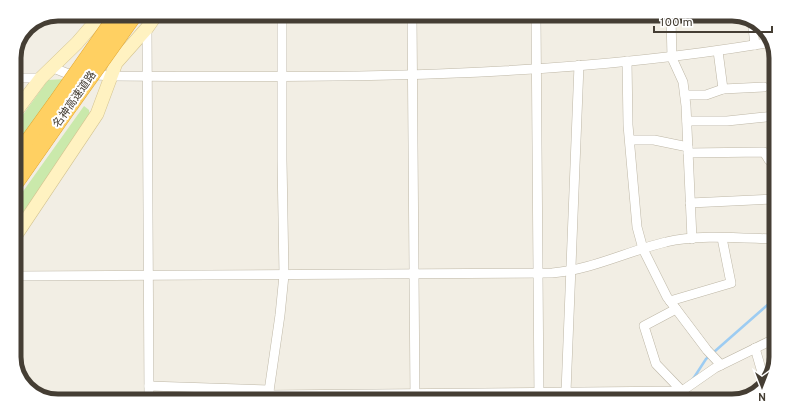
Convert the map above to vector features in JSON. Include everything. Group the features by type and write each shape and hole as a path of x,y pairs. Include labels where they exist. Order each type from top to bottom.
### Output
{"highway":[{"name":"名神高速道路","path":"21,173 114,21"},
{"name":"名神高速道路","path":"21,153 128,21"}],"street":[{"path":"21,105 41,78 77,43 96,21"},
{"path":"21,228 97,114 116,64 152,21"},
{"path":"149,386 268,394 280,315 284,274 282,21"},
{"path":"412,21 415,394"},
{"path":"536,21 535,68 539,394"},
{"path":"671,21 672,58 683,82 685,95 692,239"},
{"path":"147,28 149,394"},
{"path":"753,28 755,45"},
{"path":"51,67 66,73 112,76 413,76 672,58 766,43"},
{"path":"718,51 723,89"},
{"path":"627,61 630,140 637,227 643,249 670,301 721,365"},
{"path":"566,392 578,65"},
{"path":"21,78 41,78"},
{"path":"685,95 706,94 723,89 764,87"},
{"path":"687,121 727,121 769,117"},
{"path":"630,140 654,140 688,150 764,152 769,160"},
{"path":"690,203 769,199"},
{"path":"21,276 537,273 571,271 668,241 722,238 769,239"},
{"path":"670,301 731,283 722,238"},
{"path":"676,309 644,326 656,364 684,394"},
{"path":"659,394 682,391 721,365 769,341"},
{"path":"755,348 760,367"},
{"path":"552,394 566,392 605,394"}],"green space":[{"path":"64,79 21,140 21,117 48,80"},
{"path":"84,106 89,110 90,117 21,215 21,194"}],"waterway":[{"path":"693,379 706,359 769,304"}]}
